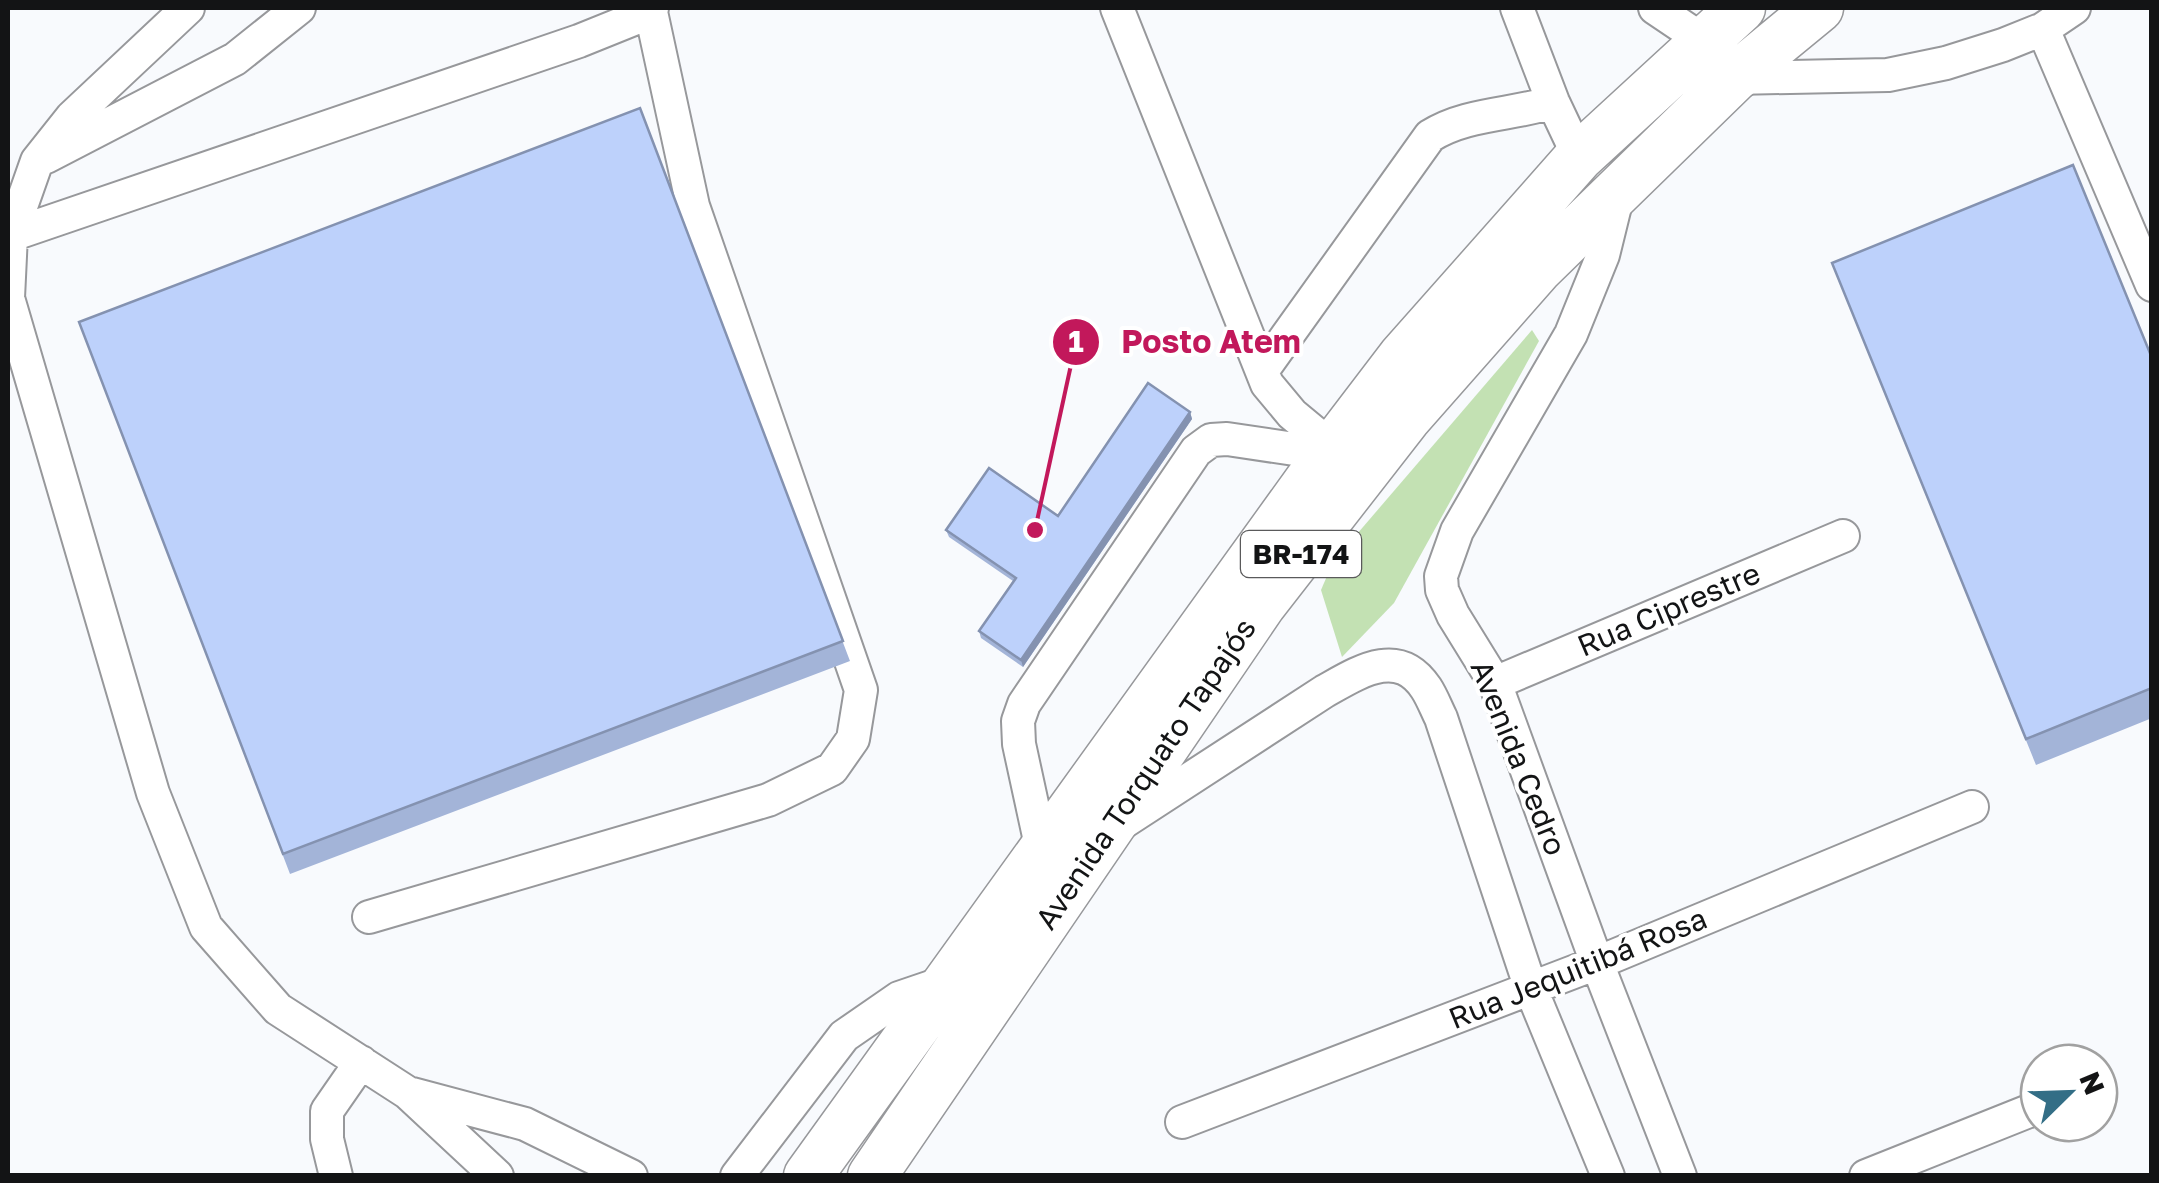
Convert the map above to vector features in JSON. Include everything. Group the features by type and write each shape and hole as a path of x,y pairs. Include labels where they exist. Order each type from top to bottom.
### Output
{"highway":[{"name":"Avenida Torquato Tapajós","path":"808,1176 1330,451 1402,358 1578,157 1721,33 1820,8"},
{"name":"Avenida Torquato Tapajós","path":"872,1176 1262,604 1406,419 1538,268 1619,190 1721,33"}],"street":[{"path":"188,8 72,116 38,161 11,235 8,298 154,792 206,927 278,1009 408,1092 494,1175 526,1124"},
{"path":"38,161 235,59 299,8"},
{"path":"1116,8 1268,384 1330,451"},
{"path":"1517,8 1578,157"},
{"path":"1655,8 1721,33 1888,75 2004,45 2042,29 2074,8"},
{"path":"11,235 580,42 652,10 693,206 861,690 853,739 832,769 768,800 368,917"},
{"path":"2042,29 2152,285"},
{"path":"1262,370 1430,136 1464,121 1553,102"},
{"name":"Avenida Cedro","path":"1619,190 1602,255 1571,334 1457,531 1441,576 1442,590 1453,615 1495,683 1596,964 1680,1176"},
{"path":"1042,850 1019,744 1018,721 1024,704 1196,451 1211,440 1227,439 1330,451"},
{"name":"Rua Ciprestre","path":"1495,683 1843,536"},
{"name":"Avenida Cedro","path":"1103,836 1353,676 1395,664 1410,672 1425,686 1441,718 1531,989 1608,1176"},
{"name":"Rua Jequitibá Rosa","path":"1182,1122 1596,964 1972,807"},
{"path":"737,1176 844,1036 899,998 946,982"},
{"path":"336,1176 328,1139 328,1111 361,1062"},
{"path":"408,1092 526,1124 631,1176"},
{"path":"1866,1176 2019,1115"}],"green space":[{"path":"1532,330 1539,341 1394,603 1342,657 1321,590 1333,562"}],"building":[{"path":"640,108 843,641 283,854 79,322"},
{"path":"2073,165 2152,358 2152,688 2026,739 1832,263"},
{"path":"1148,383 1190,412 1021,660 979,631 1016,578 946,530 989,468 1058,516"}],"place":[{"name":"Posto Atem","path":"1035,530"}]}
